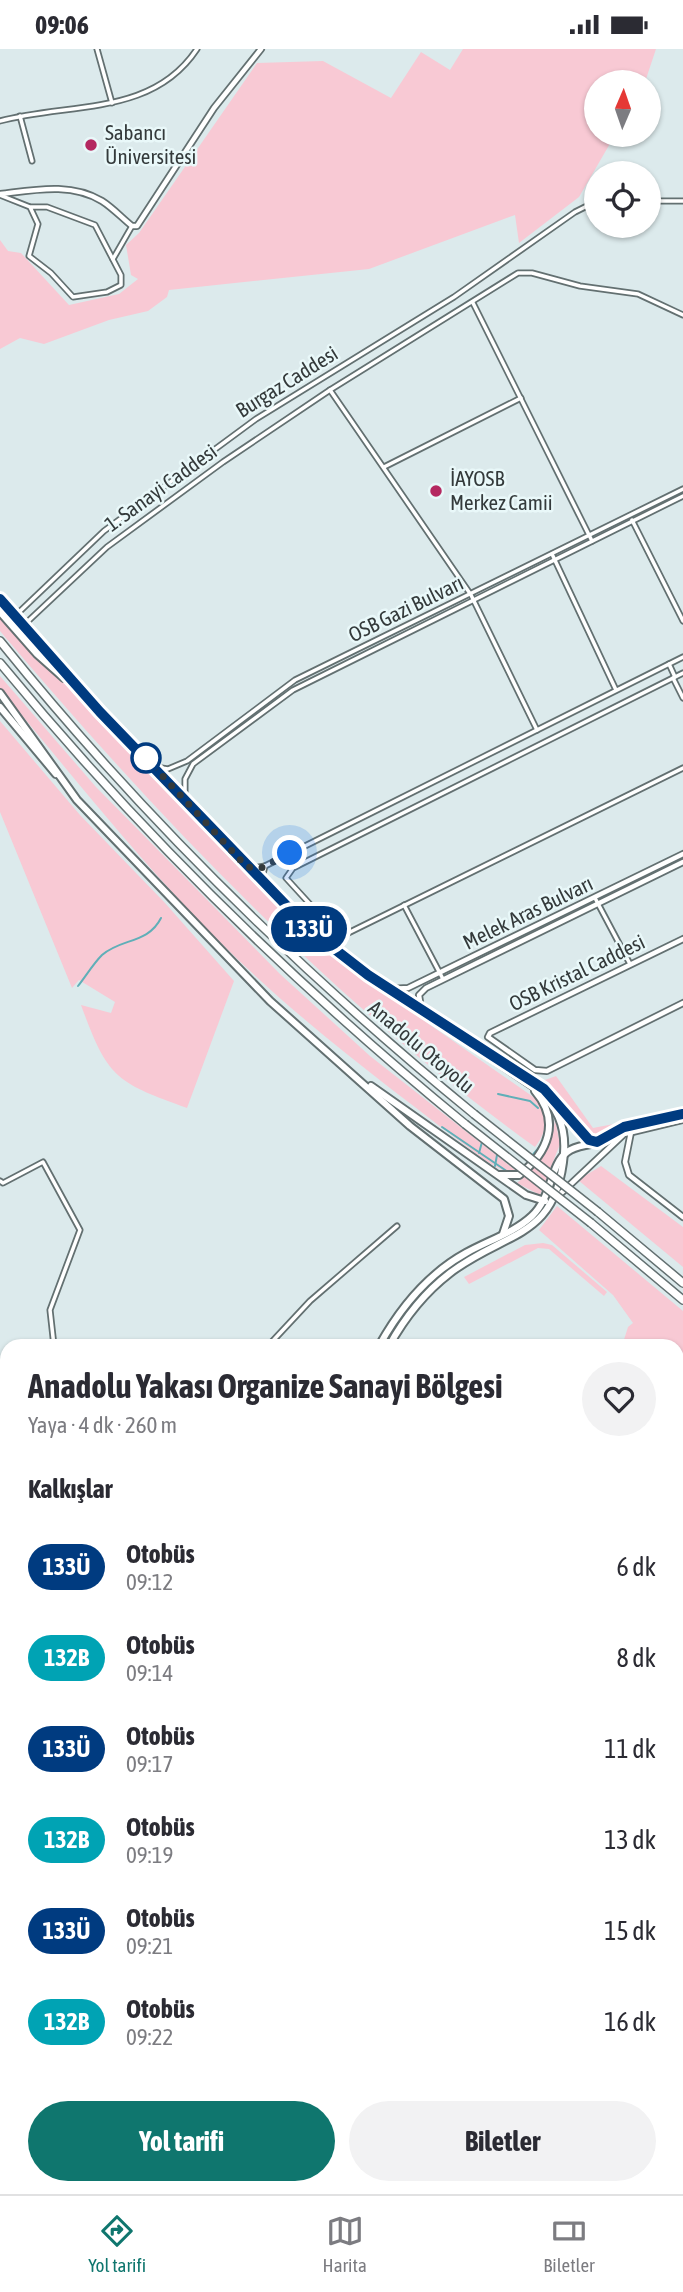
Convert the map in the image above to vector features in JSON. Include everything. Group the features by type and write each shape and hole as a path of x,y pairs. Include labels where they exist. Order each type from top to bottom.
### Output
{"highway":[{"name":"Anadolu Otoyolu","path":"0,642 125,787 230,898 351,1011 683,1283"},
{"name":"Anadolu Otoyolu","path":"0,663 99,779 221,907 347,1025 683,1300"}],"main road":[{"path":"0,599 84,695 247,867 325,943 384,986 525,1079 544,1094 557,1113 564,1128 564,1155 554,1200 521,1234 467,1262 442,1279 413,1309 394,1339"},
{"path":"0,612 37,654 84,695"},
{"path":"0,693 46,753 77,800"},
{"path":"0,707 77,800 270,1001 410,1126 504,1199 509,1216 503,1234"},
{"path":"496,1174 519,1175 537,1156 548,1137 548,1110 525,1079"},
{"path":"525,1079 544,1089 583,1137 597,1142"},
{"path":"361,1080 419,1117 532,1198 554,1200"},
{"path":"383,1339 398,1314 434,1275 455,1260 530,1218 544,1201 564,1155 580,1145 597,1142"}],"street":[{"path":"97,49 112,103"},
{"path":"0,121 112,103 146,94 167,81 197,49"},
{"path":"113,259 132,226 142,222 214,108 261,49"},
{"path":"20,116 32,161"},
{"path":"0,195 38,190 75,191 99,199 132,226"},
{"path":"0,195 30,207 47,207 95,225 121,275 121,285 107,292 73,297 51,273 29,256 37,224 30,207"},
{"path":"661,201 683,201"},
{"name":"Burgaz Caddesi","path":"14,616 104,531 256,419 454,297 584,208"},
{"name":"1. Sanayi Caddesi","path":"23,626 107,547 223,462 330,390 523,271 580,286 638,294 683,315"},
{"path":"473,303 592,541"},
{"path":"330,390 472,598 537,730"},
{"path":"384,467 521,398"},
{"name":"OSB Gazi Bulvarı","path":"185,800 185,779 193,764 293,690 552,554 683,489"},
{"name":"OSB Gazi Bulvarı","path":"153,767 176,767 295,680 555,560 683,496"},
{"path":"630,516 683,621"},
{"path":"552,554 616,690"},
{"path":"247,867 255,869 265,866 683,657"},
{"path":"669,664 683,698"},
{"path":"682,674 289,870 288,883 340,937 683,768"},
{"name":"Melek Aras Bulvarı","path":"384,986 399,991 440,973 683,853"},
{"path":"423,1012 419,995 443,979 683,862"},
{"path":"265,866 262,877 266,886"},
{"path":"595,898 631,965"},
{"path":"404,905 443,979"},
{"name":"OSB Kristal Caddesi","path":"683,939 490,1033 489,1039 535,1070 547,1071 683,1003"},
{"path":"597,1142 627,1126 683,1114"},
{"path":"554,1200 619,1137 683,1121"},
{"path":"627,1126 631,1132"},
{"path":"625,1150 631,1132"},
{"path":"619,1137 624,1141 625,1166 631,1178 683,1217"},
{"path":"0,1181 4,1183 43,1162 80,1230 50,1310 53,1339"},
{"path":"275,1339 310,1301 397,1226"}],"shaded area":[{"path":"463,49 656,49 649,70 584,70 584,147 608,147 600,161 584,161 584,188 579,197 519,243 515,215 369,269 169,290 167,297 148,311 109,320 44,344 20,338 0,349 0,240 8,251 21,253 69,305 119,294 138,279 131,275 126,245 139,233 257,63 323,61 391,98 421,52 450,70"},
{"path":"0,618 148,767 250,879 320,948 539,1101 545,1125 535,1147 460,1091 388,1031 319,970 252,905 123,771 61,702 0,631"},
{"path":"0,676 96,787 280,974 370,1056 515,1170 504,1171 486,1161 349,1056 251,972 162,881 107,818 0,689"},
{"path":"0,721 80,815 165,903 234,981 187,1108 129,1083 118,1075 99,1049 81,1005 111,1013 115,1002 79,980 72,988 0,812"},
{"path":"556,1076 593,1128 619,1125 598,1138 588,1136 559,1097 542,1081"},
{"path":"555,1119 560,1144 540,1195 517,1183 532,1170 548,1147"},
{"path":"601,1166 683,1227 683,1267 578,1180"},
{"path":"557,1206 683,1311 683,1339 624,1339 628,1327 633,1323 613,1295 539,1230"},
{"path":"525,1245 552,1245 607,1292 604,1296 549,1249 538,1248 469,1284 464,1277"}],"waterway":[{"path":"78,986 102,955 142,937 156,926 161,918"},
{"path":"498,1094 530,1101 538,1108"},
{"path":"442,1127 508,1172"},
{"path":"479,1153 482,1142"},
{"path":"531,1157 541,1145"},
{"path":"495,1166 497,1155"}],"bus line":[{"name":"133Ü","path":"0,599 71,681 247,867 310,930 353,965 544,1089 566,1112 583,1137 589,1140 597,1142 624,1127 683,1114"}],"place":[{"name":"Sabancı Üniversitesi","path":"91,145"},
{"name":"İAYOSB Merkez Camii","path":"436,491"}],"route":[{"path":"146,758 247,867 261,868 290,853"}]}
